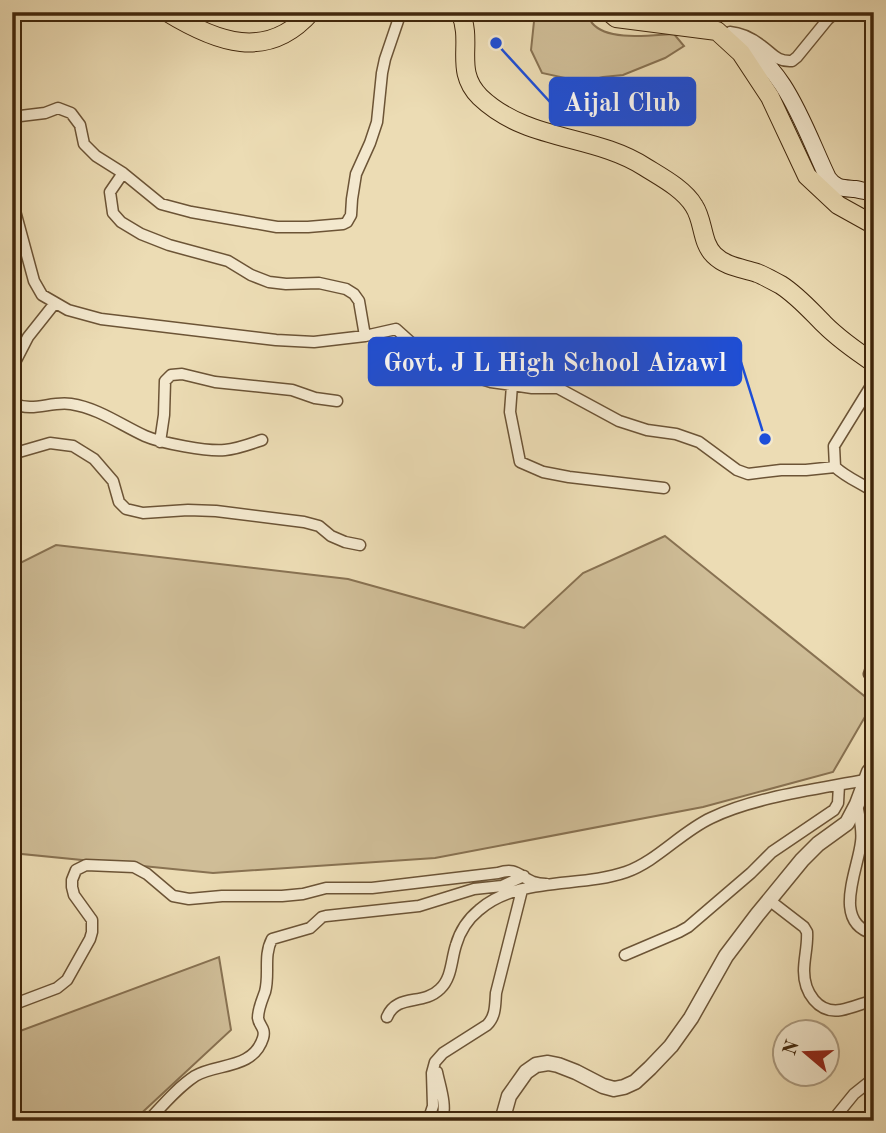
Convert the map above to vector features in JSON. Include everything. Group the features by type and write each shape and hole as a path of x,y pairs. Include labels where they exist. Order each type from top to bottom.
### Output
{"main road":[{"path":"167,12 222,39 253,44 288,32 311,12"},
{"path":"460,12 466,35 466,75 481,97 512,119 531,128 615,153 666,181 695,206 706,243 712,253 724,263 767,277 782,286 798,297 852,349 874,363"},
{"path":"609,12 616,18 645,23 717,30 752,50 770,67 796,108 834,186 874,193"},
{"path":"717,30 741,53 770,97 807,176 838,205 874,225"}],"street":[{"path":"12,117 45,113 58,108 71,113 80,125 83,144 161,204 191,212 285,228 347,222 351,215 356,174 377,122 385,59 401,12"},
{"path":"717,30 738,33 756,42 779,60 792,61 836,12"},
{"path":"863,12 874,17"},
{"path":"123,173 110,192 113,213 121,222 169,245 228,261 269,282 319,283 346,289 359,301 365,336"},
{"path":"12,209 15,211 34,281 42,295 68,310 101,319 276,340 314,342 396,329 435,364 491,382 558,388 619,421 699,442 737,470 748,474 835,467"},
{"path":"12,368 28,337 55,303"},
{"path":"160,442 165,381 171,375 182,374 215,382 292,390 315,398 337,401"},
{"path":"874,381 834,446 835,467 844,476 874,492"},
{"path":"512,385 510,412 520,462 543,472 569,477 664,488"},
{"path":"12,403 22,407 39,408 71,404 91,410 160,442 224,450 262,440"},
{"path":"12,454 50,443 73,446 94,460 113,481 119,502 126,509 143,513 216,511 304,522 319,526 331,536 345,542 360,545"},
{"path":"869,674 874,659"},
{"path":"502,1121 509,1096 526,1072 536,1065 558,1065 614,1089 635,1082 671,1045 691,1018 726,956 769,900 818,844 847,823 874,766"},
{"path":"387,1017 390,1009 396,1005 420,1000 440,990 447,979 455,946 467,922 495,898 546,884 626,872 645,863 711,817 784,795 866,780"},
{"path":"625,955 688,928 772,852 834,810 838,803 839,785"},
{"path":"857,804 862,841 850,892 851,910 855,922 866,932 874,934"},
{"path":"12,1006 63,984 90,939 92,920 74,895 72,887 75,873 83,866 98,864 134,867 173,895 189,899 282,896 326,888 372,888 506,870 515,870 533,882 546,884"},
{"path":"148,1121 173,1094 193,1078 204,1072 234,1065 259,1045 264,1030 258,1017 266,988 267,950 272,939 310,928 326,915 419,906 474,889 502,886 524,876"},
{"path":"428,1121 432,1113 432,1073 435,1062 492,1020 496,993 522,890"},
{"path":"769,900 799,922 807,932 804,974 807,990 815,1002 822,1007 842,1010 874,1000"},
{"path":"435,1062 445,1113 442,1121"},
{"path":"832,1121 854,1094 874,1078"}],"shaded area":[{"path":"535,12 588,12 592,23 608,33 631,36 674,34 684,46 665,58 623,75 583,82 542,73 531,50"},
{"path":"665,536 873,703 833,772 703,807 435,858 213,873 12,853 12,567 56,545 348,579 524,628 583,573"},
{"path":"219,957 231,1030 133,1121 12,1121 12,1034"}],"place":[{"name":"Aijal Club","path":"496,43"},
{"name":"Govt. J L High School Aizawl","path":"765,439"}]}
